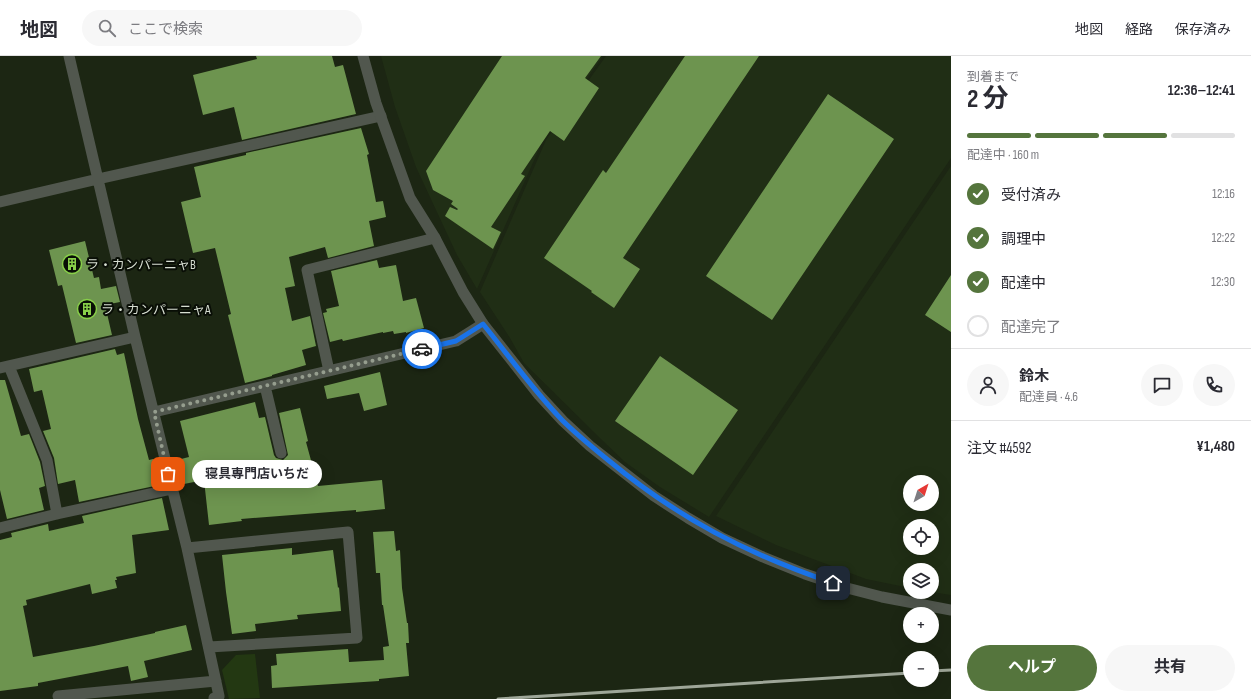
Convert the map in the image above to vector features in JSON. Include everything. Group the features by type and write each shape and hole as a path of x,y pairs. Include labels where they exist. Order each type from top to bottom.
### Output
{"street":[{"path":"70,56 135,337 187,548 219,696 214,699"},
{"path":"363,56 381,116 410,198 435,238 463,292 483,324 539,395 563,421 624,473 654,496 722,538 805,574 847,588 882,597 951,610"},
{"path":"0,202 381,116"},
{"path":"329,371 307,270 435,238"},
{"path":"154,412 456,341 483,324"},
{"path":"57,514 48,460 4,367 135,337"},
{"path":"265,386 281,453"},
{"path":"0,528 172,489"},
{"path":"187,548 348,532 357,638 209,647"},
{"path":"58,696 216,681"}],"shaded area":[{"path":"381,56 603,56 543,140 477,289 457,255 416,167 395,107"},
{"path":"606,56 951,56 951,158 709,517 660,487 625,462 601,439 524,363 510,338 480,292 546,140"},
{"path":"951,166 951,595 939,593 939,563 903,563 903,587 866,579 776,545 716,516"},
{"path":"255,654 260,698 229,699 222,670 236,655"}],"building":[{"path":"256,56 332,56 335,67 343,65 356,114 242,140 234,107 203,115 193,75 257,59"},
{"path":"502,56 601,56 585,78 599,88 564,141 550,131 521,174 525,176 491,227 501,232 493,249 445,216 450,207 457,210 458,209 451,204 453,201 433,190 426,171"},
{"path":"685,56 759,56 623,258 640,269 614,308 544,258 603,170 606,173"},
{"path":"828,94 894,139 772,320 706,276"},
{"path":"361,128 369,154 367,155 376,202 383,201 386,217 369,221 374,246 328,258 325,247 289,257 295,286 285,288 292,321 310,316 316,346 302,350 306,365 245,383 228,315 231,314 215,248 193,253 181,202 201,197 194,167 246,155 246,153"},
{"path":"85,241 94,278 99,277 101,289 116,286 120,302 105,305 112,335 76,343 62,285 58,286 49,250"},
{"path":"377,260 379,268 396,265 403,301 416,298 424,328 406,333 394,334 393,331 383,332 343,341 342,339 330,342 323,313 327,312 326,309 339,306 331,271"},
{"path":"951,275 951,332 925,315"},
{"path":"115,349 117,355 124,353 138,419 149,460 153,459 155,464 159,464 164,484 79,502 75,480 58,484 54,458 43,431 51,429 42,390 34,392 29,369"},
{"path":"660,356 738,410 693,475 615,421"},
{"path":"380,372 387,405 364,411 359,393 327,399 324,386"},
{"path":"0,380 5,380 21,436 29,434 40,462 45,486 39,488 44,510 7,519 0,490"},
{"path":"255,402 259,418 265,417 276,458 283,460 288,455 279,413 300,408 308,441 306,442 318,486 382,480 385,509 241,519 242,521 209,525 204,480 179,485 173,461 189,457 180,421"},
{"path":"162,498 169,530 132,535 136,573 116,577 117,580 115,580 117,588 92,594 90,584 26,600 27,605 23,606 33,657 94,646 186,625 192,650 144,661 148,677 131,681 128,666 38,683 38,686 0,691 0,540 12,537 11,533 48,524 49,531 84,523 82,516"},
{"path":"394,531 396,551 400,550 402,588 408,623 409,643 406,643 409,676 379,679 379,681 272,688 271,666 277,665 276,654 348,649 349,662 384,660 383,647 389,646 382,605 380,573 376,573 373,532"},
{"path":"292,548 292,555 333,550 341,611 297,615 298,619 255,624 256,631 232,634 222,555"}],"railway":[{"path":"939,671 951,670"},
{"path":"498,699 903,673"}],"way so far":[{"path":"168,474 154,412 422,349"}],"place":[{"name":"ラ・カンパーニャB","path":"72,264"},
{"name":"ラ・カンパーニャA","path":"87,309"},
{"name":"寝具専門店いちだ","path":"168,474"}],"route":[{"path":"422,349 456,341 483,324 539,395 563,421 590,446 654,496 722,538 763,557 805,574 833,583"}]}
